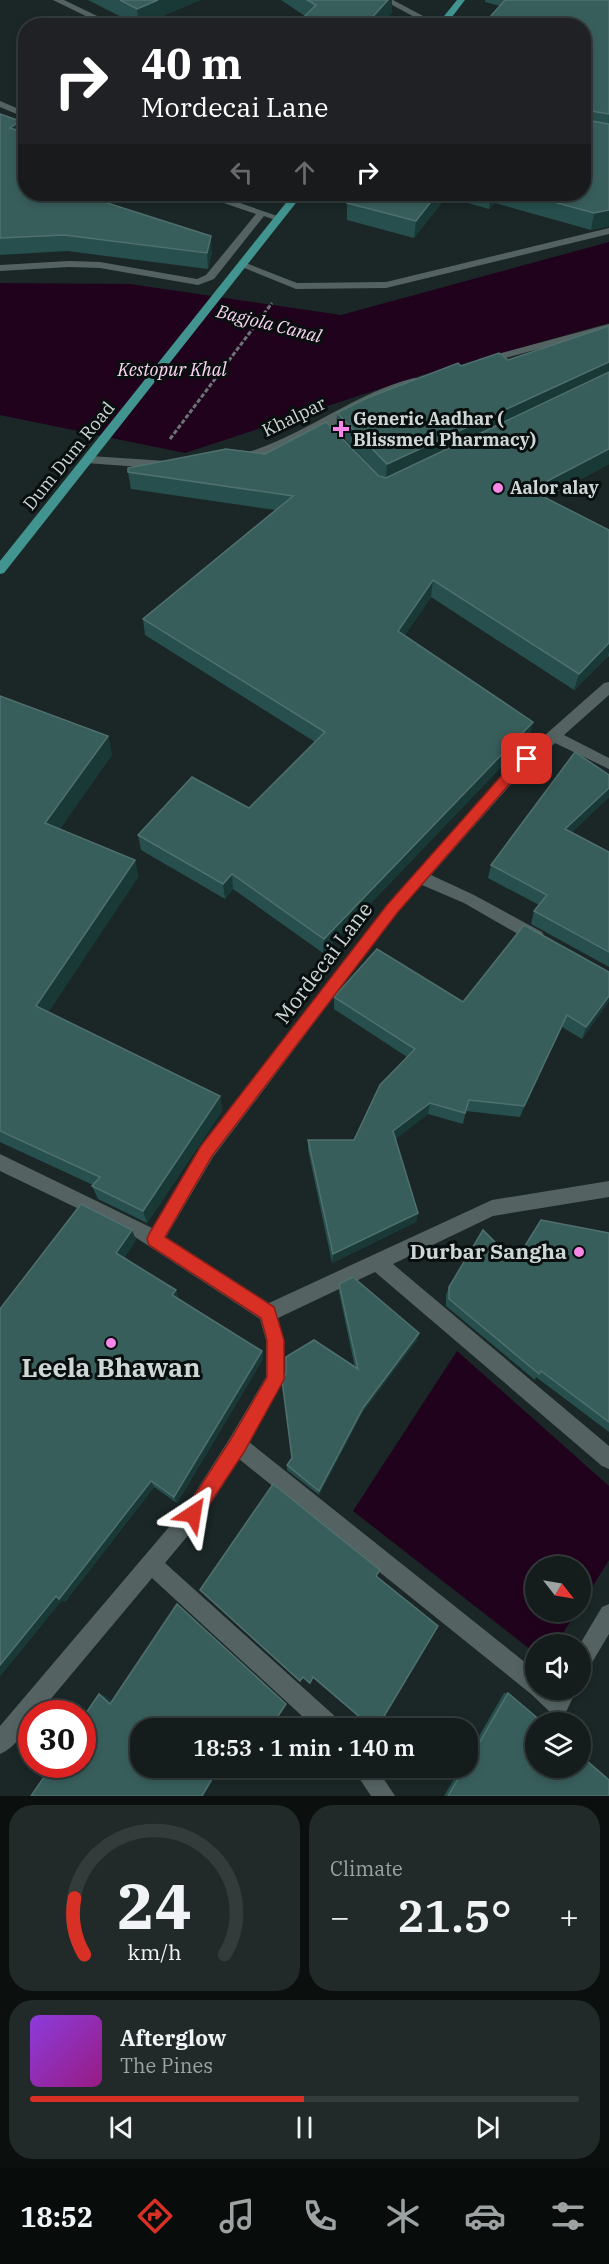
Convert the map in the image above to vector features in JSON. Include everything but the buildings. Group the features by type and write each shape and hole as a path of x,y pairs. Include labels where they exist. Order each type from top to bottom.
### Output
{"main road":[{"path":"446,18 461,0"},
{"name":"Dum Dum Road","path":"0,570 90,460 292,201"}],"street":[{"path":"57,0 96,18"},
{"path":"387,0 423,18"},
{"path":"0,104 18,112"},
{"path":"228,201 278,218"},
{"path":"0,268 69,264 100,265 198,282 210,277 262,212"},
{"path":"242,265 296,286 386,285 609,231"},
{"path":"477,362 609,327"},
{"name":"Khalpar","path":"230,460 251,457 325,429 386,390 423,378"},
{"path":"90,460 176,465"},
{"name":"Mordecai Lane","path":"155,1239 207,1151 392,909 515,770 609,687"},
{"path":"553,736 609,764"},
{"path":"420,877 469,899 549,944"},
{"path":"0,1162 135,1227 155,1239 268,1313 276,1340 275,1379 193,1514 0,1743"},
{"path":"268,1313 492,1208 609,1189"},
{"path":"377,1262 609,1459"},
{"path":"237,1445 525,1676"},
{"path":"150,1563 320,1718"},
{"path":"591,1645 609,1614"},
{"path":"371,1778 384,1796"}],"path":[{"path":"152,464 287,283"}],"water":[{"name":"Kestopur Khal","path":"609,242 609,323 419,376 185,453 0,415 0,283 130,284 341,315"},
{"path":"457,1351 609,1486 609,1560 591,1589 591,1556 525,1556 525,1622 570,1622 562,1634 525,1634 525,1645 353,1511"}],"place":[{"name":"Generic Aadhar ( Blissmed Pharmacy)","path":"341,429"},
{"name":"Aalor alay","path":"498,488"},
{"name":"Durbar Sangha","path":"579,1252"},
{"name":"Leela Bhawan","path":"111,1343"}],"route":[{"path":"193,1514 275,1379 276,1340 268,1313 155,1239 207,1151 392,909 527,759"}],"water label":[{"name":"Bagjola Canal","path":"269,324"}]}
